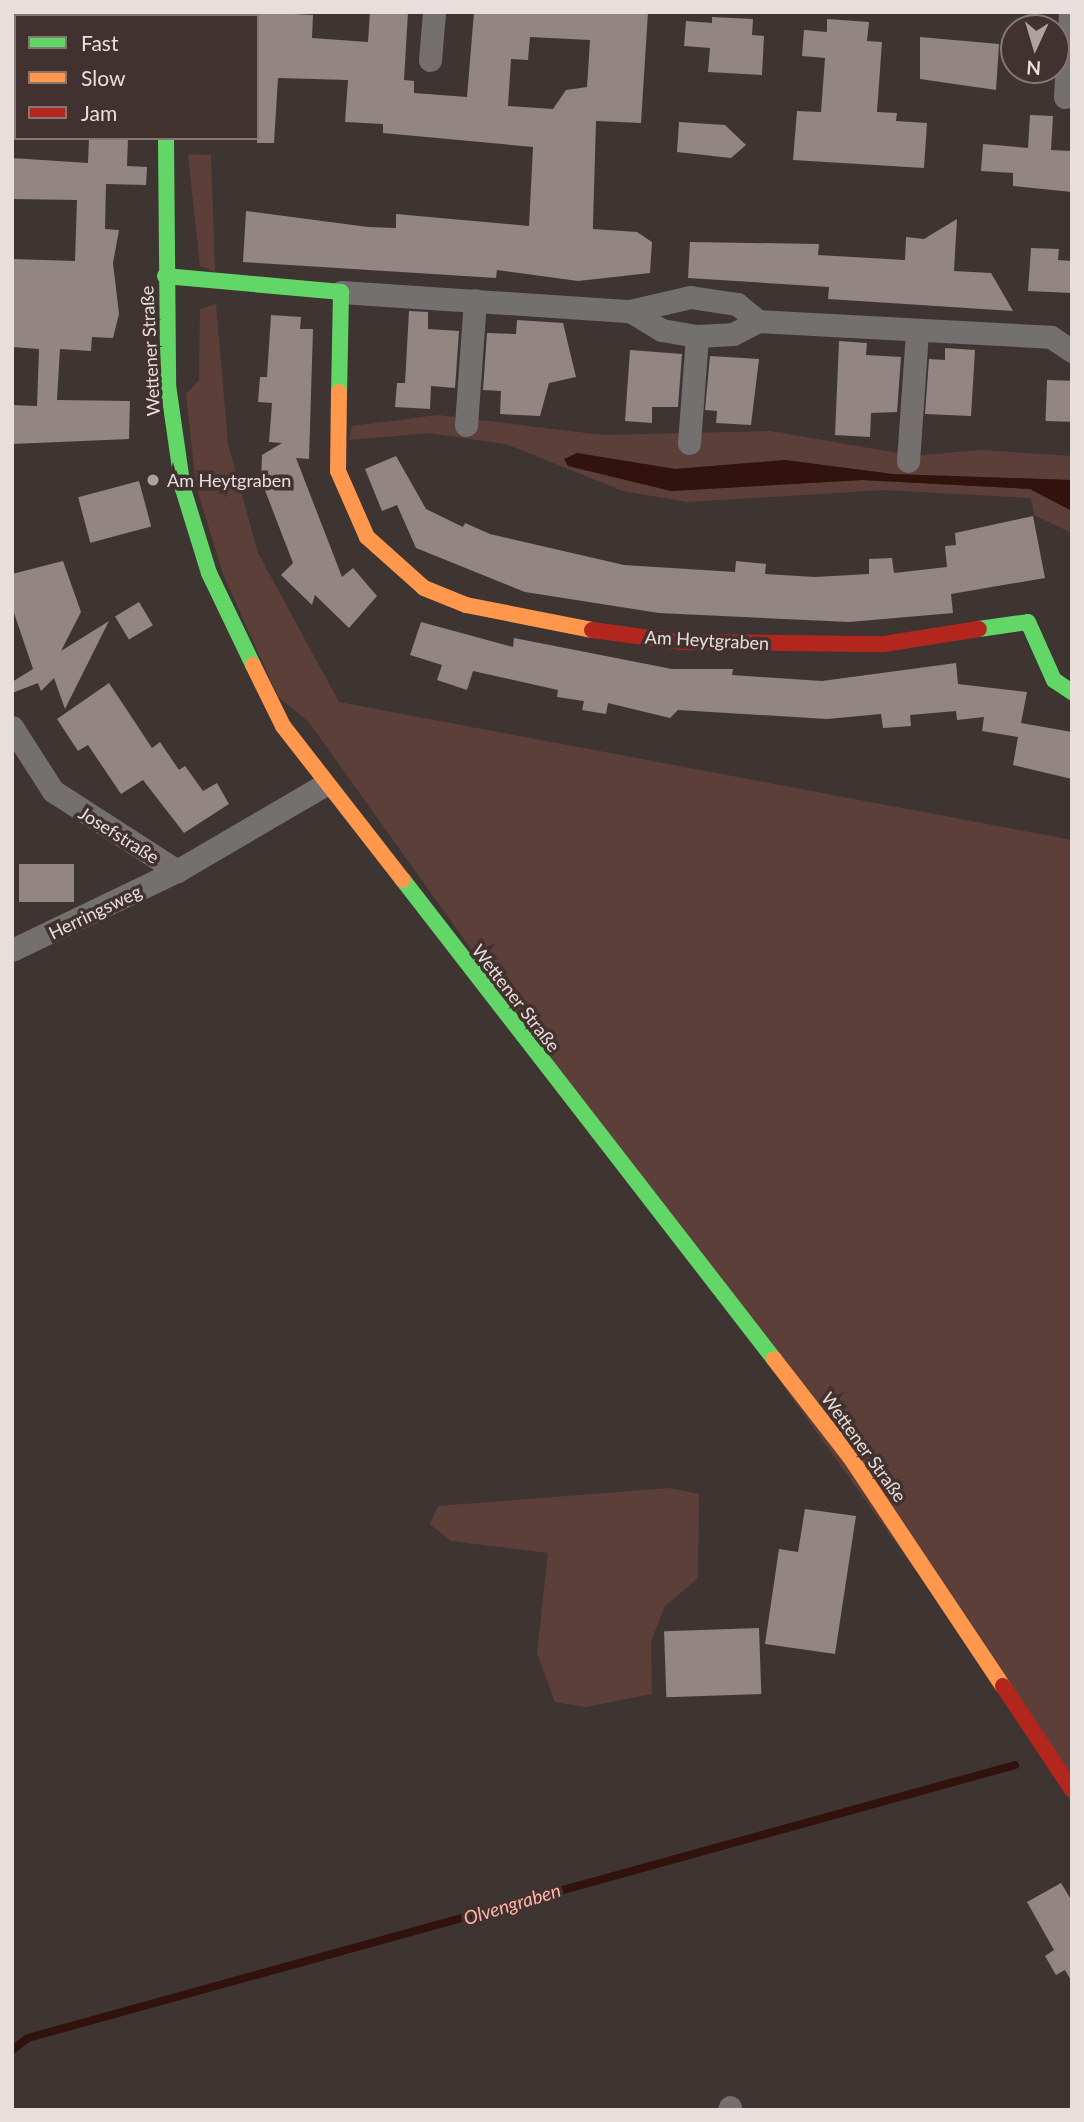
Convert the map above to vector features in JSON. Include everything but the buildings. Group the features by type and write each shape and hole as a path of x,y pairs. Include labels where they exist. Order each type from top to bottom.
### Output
{"street":[{"path":"430,60 434,12"},
{"path":"1065,97 1070,12"},
{"name":"Wettener Straße","path":"166,140 165,276 170,398 183,489 209,573 283,726 324,785 850,1457 1072,1790"},
{"path":"165,276 341,292 630,311 690,297 737,304 758,321"},
{"name":"Am Heytgraben","path":"341,292 338,471 367,537 424,588 466,605 554,624 681,642 884,644 1028,622 1054,680 1072,692"},
{"path":"466,425 475,300"},
{"path":"630,311 662,330 697,336 733,334 758,321 1051,337 1072,351"},
{"path":"908,461 917,331"},
{"path":"689,443 697,336"},
{"name":"Josefstraße","path":"12,727 53,791 177,871 324,785"},
{"name":"Herringsweg","path":"12,950 177,871"}],"shaded area":[{"path":"188,154 211,155 215,272 200,266"},
{"path":"216,304 228,444 258,553 339,702 1072,840 1072,1789 308,721 278,697 223,574 196,486 186,394 199,380 200,309"},
{"path":"438,415 603,435 770,431 915,456 979,450 1072,456 1072,480 893,474 785,460 675,469 577,453 671,491 862,480 1030,489 1072,511 1072,533 1034,515 1031,498 884,490 687,502 623,491 506,444 428,433 349,440 352,426"},
{"path":"577,453 675,469 785,460 893,474 1072,480 1072,511 1030,489 862,480 671,491 568,466 564,459"},
{"path":"669,1488 699,1494 698,1578 665,1606 651,1641 652,1694 586,1707 555,1702 537,1653 548,1553 451,1541 430,1524 438,1506"}],"waterway":[{"name":"Olvengraben","path":"12,2050 28,2038 1015,1765"}],"traffic: fast":[{"path":"166,140 168,385 183,489 209,573 253,665"},
{"path":"165,276 341,292 339,392"},
{"path":"979,629 1028,622 1054,680 1072,692"},
{"path":"403,880 774,1359"}],"traffic: slow":[{"path":"339,392 338,471 367,537 424,588 466,605 592,630"},
{"path":"253,665 283,726 403,880"},
{"path":"774,1359 850,1457 1003,1686"}],"traffic: jam":[{"path":"592,630 681,642 884,644 979,629"},
{"path":"1003,1686 1072,1790"}],"place":[{"name":"Am Heytgraben","path":"153,480"}]}
